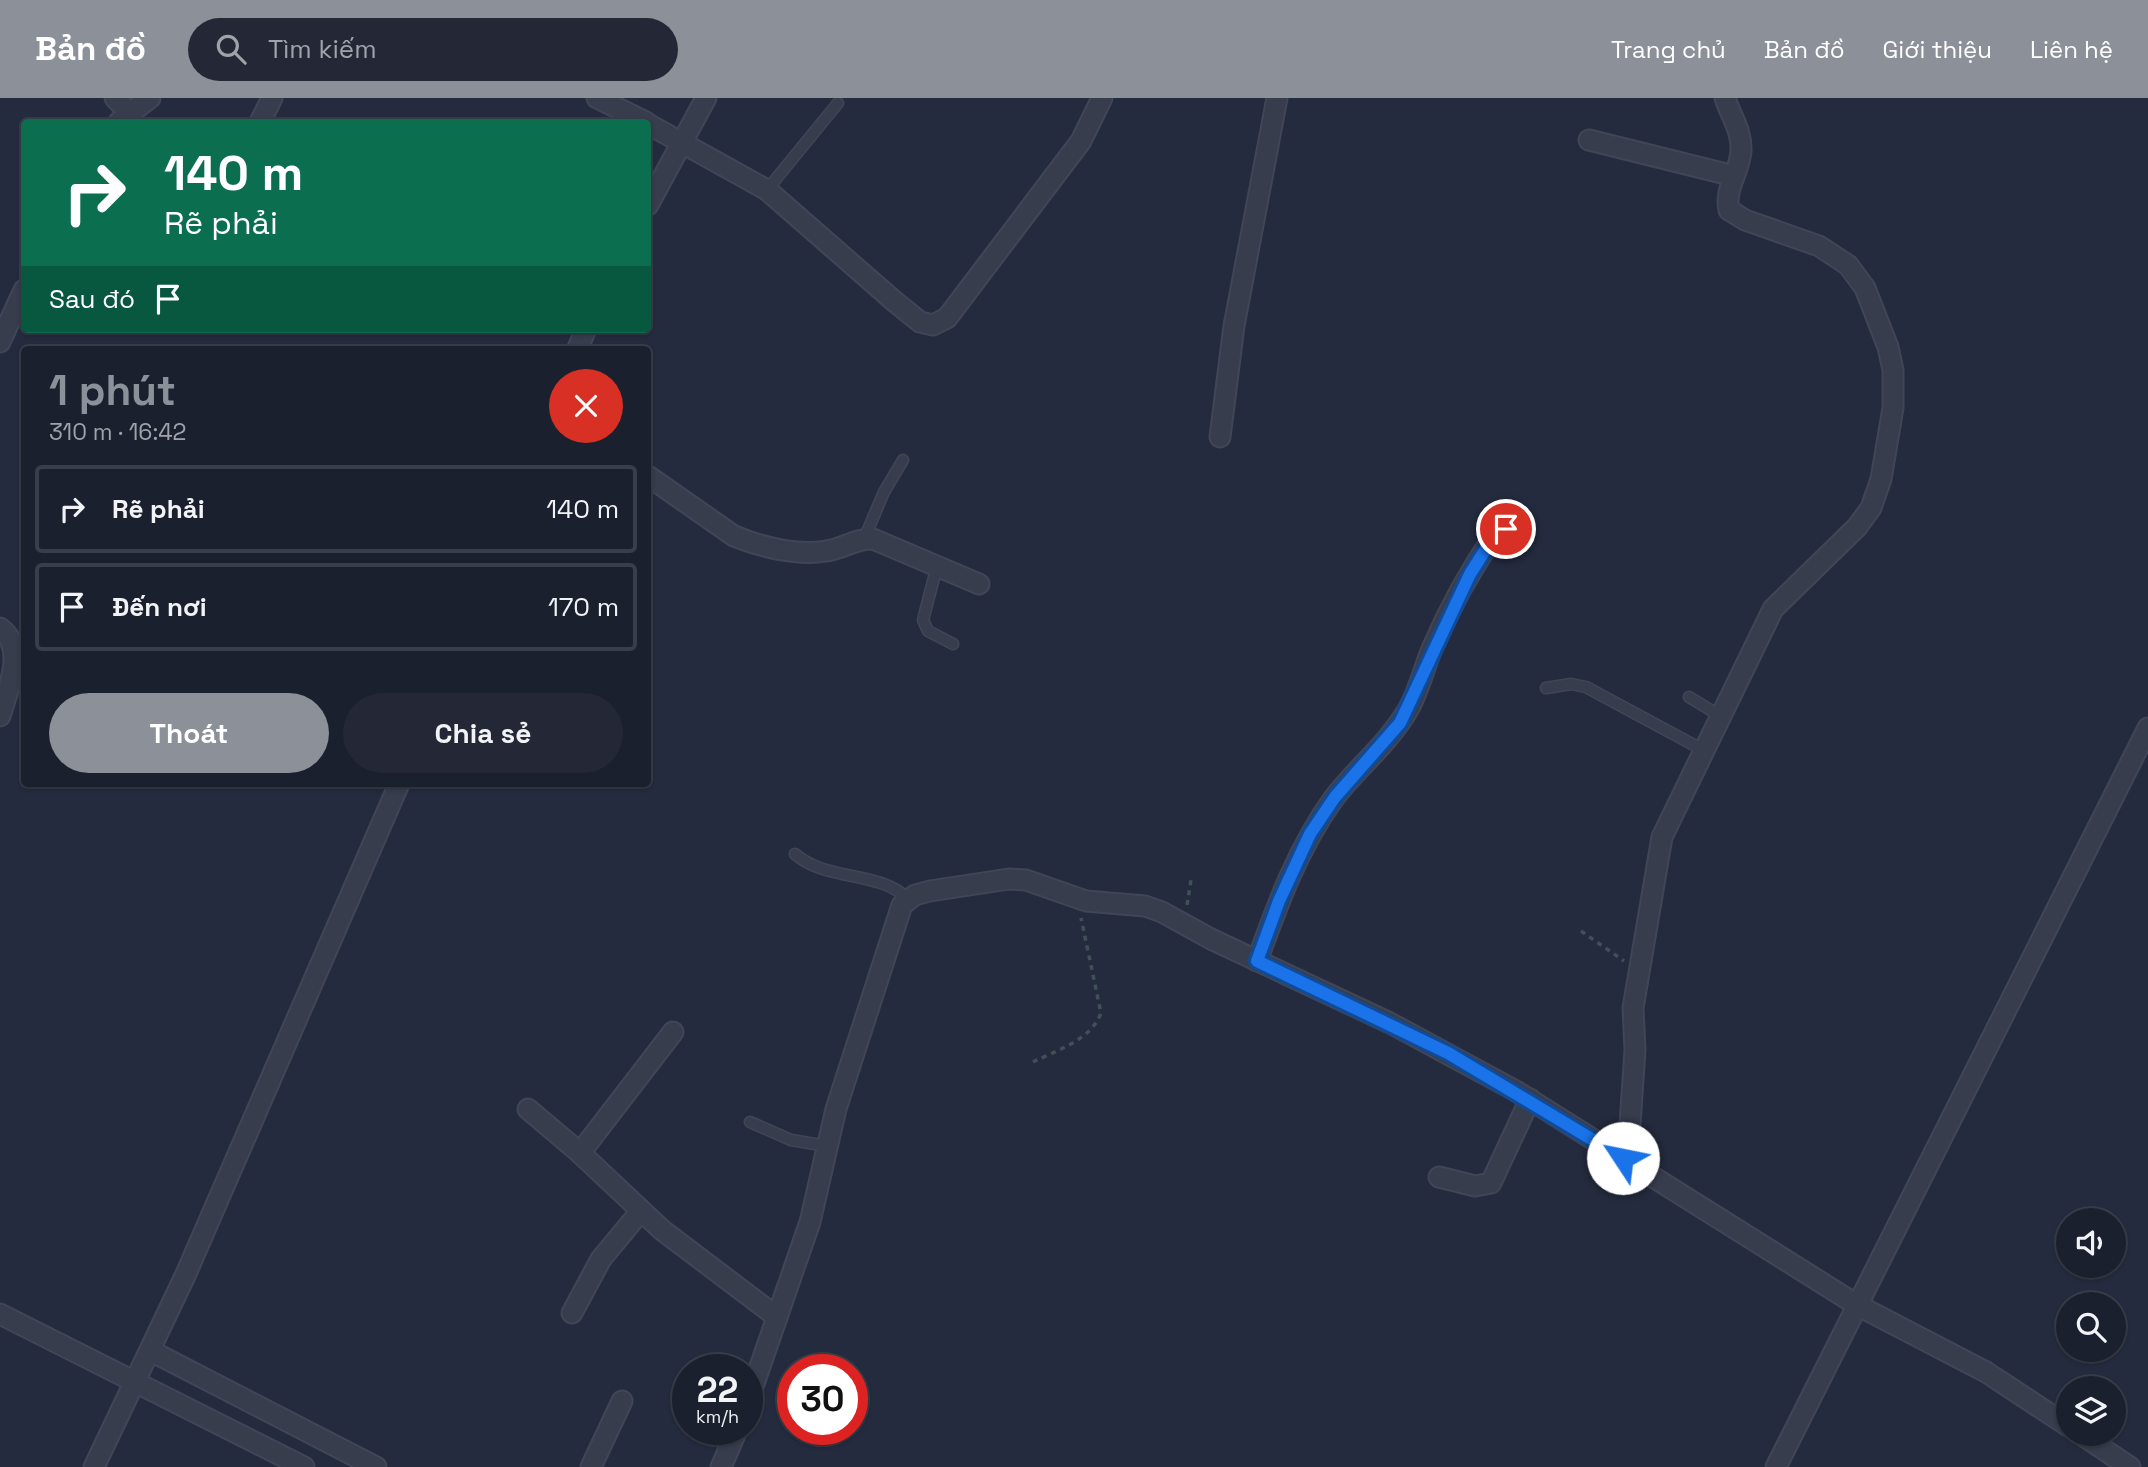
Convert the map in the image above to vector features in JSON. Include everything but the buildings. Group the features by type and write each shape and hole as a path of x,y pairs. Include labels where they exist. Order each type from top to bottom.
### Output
{"street":[{"path":"115,98 125,118 150,98"},
{"path":"262,119 272,98"},
{"path":"597,98 639,119"},
{"path":"651,200 706,98"},
{"path":"651,125 768,190 902,308 927,324 942,323 1081,141 1102,98"},
{"path":"1220,437 1234,326 1277,98"},
{"path":"1623,1158 1630,1124 1635,1050 1633,1008 1662,837 1723,717 1773,609 1857,527 1871,508 1881,479 1893,408 1894,370 1865,288 1848,265 1819,246 1734,214 1727,203 1741,153 1741,133 1722,98"},
{"path":"1589,140 1734,176"},
{"path":"0,342 21,296"},
{"path":"651,478 734,536 747,542 768,548 825,551 864,539 885,542 978,584"},
{"path":"1257,961 1279,901 1310,834 1335,797 1400,723 1446,620 1492,539 1506,529 1524,527"},
{"path":"0,628 12,640 14,659 0,716"},
{"path":"1776,1467 2148,728"},
{"path":"94,1467 143,1367 398,787"},
{"path":"763,1358 810,1222 827,1146 902,905 908,899 930,891 1009,879 1026,880 1079,899 1145,906 1390,1023 1530,1099 1857,1304 1986,1372 2056,1418"},
{"path":"580,1153 673,1032"},
{"path":"1439,1177 1475,1186 1490,1183 1530,1099"},
{"path":"528,1109 580,1153 640,1212 777,1317"},
{"path":"572,1313 601,1259 640,1212"},
{"path":"0,1314 143,1367 376,1467"},
{"path":"143,1367 304,1467"},
{"path":"591,1467 622,1401"},
{"path":"721,1467 731,1445"},
{"path":"2098,1446 2130,1467"}],"lane":[{"path":"768,190 838,103"},
{"path":"864,539 884,492 903,460"},
{"path":"937,566 923,620 928,631 953,644"},
{"path":"1546,688 1571,684 1586,687 1705,751"},
{"path":"1689,697 1723,717"},
{"path":"795,854 814,867 891,888 908,899"},
{"path":"750,1122 791,1140 827,1146"}],"path":[{"path":"1033,1062 1079,1039 1097,1024 1101,1013 1079,899"},
{"path":"1581,931 1619,959 1639,967"}],"route":[{"path":"1506,529 1496,533 1470,574 1433,647 1411,705 1400,723 1335,797 1310,834 1279,901 1257,961 1448,1053 1516,1091 1623,1158"}]}
